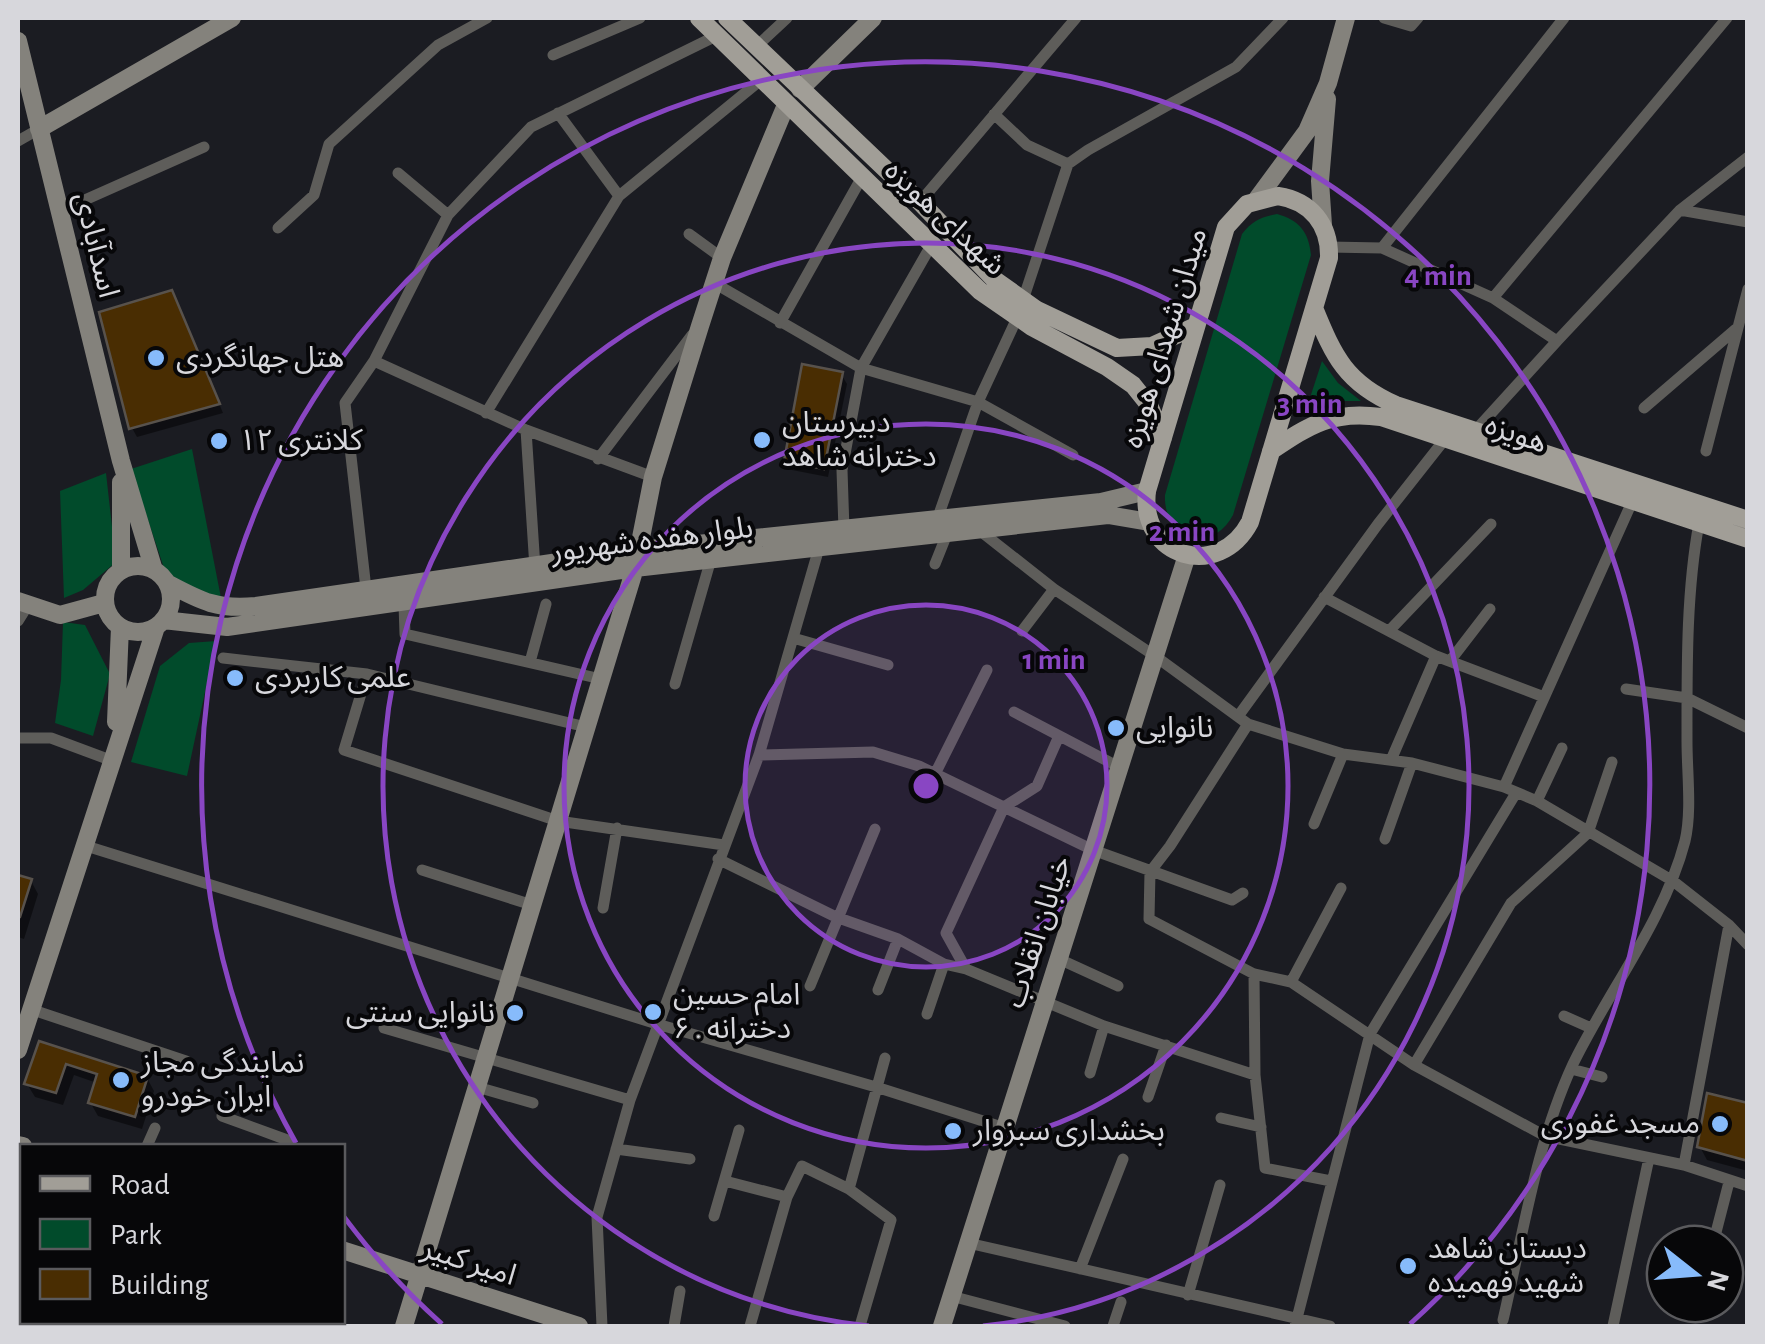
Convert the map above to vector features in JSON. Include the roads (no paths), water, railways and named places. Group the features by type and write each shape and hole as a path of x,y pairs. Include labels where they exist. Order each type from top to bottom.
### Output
{"main road":[{"path":"39,129 232,18"},
{"name":"شهدای هویزه","path":"699,18 980,291 1117,348 1152,346 1196,326"},
{"name":"شهدای هویزه","path":"728,18 920,202 1020,309 1133,386 1149,405 1163,438"},
{"path":"800,89 873,18"},
{"path":"1257,199 1307,131 1328,83 1346,18"},
{"name":"اسدآبادی","path":"18,41 20,66 152,567"},
{"path":"1149,522 1168,546 1187,555 1220,553 1238,540 1250,522 1329,246 1323,225 1320,181 1328,83"},
{"path":"404,1326 637,559 653,477 700,326 722,258 786,105"},
{"path":"1257,199 1278,196 1300,202 1323,225"},
{"name":"میدان شهدای هویزه","path":"1149,522 1147,491 1226,227 1239,210 1257,199"},
{"name":"هویزه","path":"1314,308 1332,353 1368,393 1476,431 1745,514"},
{"name":"هویزه","path":"1271,451 1318,421 1352,413 1380,417 1748,540"},
{"name":"اسدآبادی","path":"121,461 121,570"},
{"name":"بلوار هفده شهریور","path":"159,623 227,627 404,604 637,559 710,559 819,548 1147,491"},
{"name":"بلوار هفده شهریور","path":"167,583 211,606 230,609 844,530 943,525 980,530 1108,515 1149,522"},
{"name":"خیابان انقلاب","path":"942,1326 1187,555"},
{"path":"18,1050 112,754 170,602 167,583 152,567 121,570 108,582 104,602 112,621 120,628 138,632 159,623"},
{"path":"23,603 60,615 104,602"},
{"path":"112,754 120,628"},
{"name":"امیر کبیر","path":"345,1254 578,1326"}],"street":[{"path":"278,228 314,195 329,144 438,44 487,18"},
{"path":"553,54 640,18"},
{"path":"757,46 787,18"},
{"path":"920,202 1076,18"},
{"path":"936,564 943,525 978,402 1020,309 1068,164 1236,67 1283,18"},
{"path":"1384,18 1411,26 1418,18"},
{"path":"1382,248 1564,18"},
{"path":"1492,298 1727,18"},
{"path":"366,589 346,404 374,361 448,215 530,127 718,35"},
{"path":"486,412 619,196 762,79"},
{"path":"558,114 619,196"},
{"path":"994,114 1027,145 1068,164"},
{"path":"18,142 39,129"},
{"path":"60,211 204,147"},
{"path":"1476,431 1680,210 1748,156"},
{"path":"398,173 448,215"},
{"path":"780,323 862,177"},
{"path":"1680,210 1748,222"},
{"path":"689,234 722,258"},
{"path":"844,530 842,470 861,368 933,242"},
{"path":"1329,246 1382,248 1492,298 1557,341"},
{"path":"714,284 861,368 978,402 1072,455"},
{"path":"1706,451 1748,289"},
{"path":"598,458 700,326"},
{"path":"1644,408 1738,328"},
{"path":"374,361 526,430 653,477"},
{"path":"526,430 535,568"},
{"path":"1444,439 1324,598 1150,872 1148,919 1254,974 1292,982 1414,1065 1545,1136 1684,1164 1748,1186"},
{"path":"1296,1322 1370,1034 1510,790 1544,697 1632,502"},
{"path":"1503,1320 1545,1136 1591,1028 1673,882 1686,835 1687,698 1694,548 1699,523"},
{"path":"1390,631 1491,524"},
{"path":"980,530 1054,589 1244,720 1343,754 1412,764 1537,801 1673,882 1729,925 1748,945"},
{"path":"602,1326 597,1216 630,1100 759,755 819,548"},
{"path":"675,684 710,559"},
{"path":"1022,632 1054,589"},
{"path":"1324,598 1436,656 1544,697"},
{"path":"18,622 23,603"},
{"path":"404,604 405,634 601,679"},
{"path":"530,662 546,604"},
{"path":"1450,662 1490,609"},
{"path":"793,638 888,664"},
{"path":"1391,760 1436,656"},
{"path":"223,658 367,674 586,727"},
{"path":"935,774 987,670"},
{"path":"367,674 344,750 558,821 724,845"},
{"path":"1626,688 1687,698 1748,728"},
{"path":"1014,712 1119,767"},
{"path":"966,969 946,933 1004,807 1037,786 1058,736"},
{"path":"18,738 51,738 112,754"},
{"path":"1537,801 1562,748"},
{"path":"759,755 873,752 935,774 1093,850 1150,872 1232,900 1243,893"},
{"path":"1314,824 1343,754"},
{"path":"1414,1065 1511,903 1588,833 1612,762"},
{"path":"1385,839 1412,764"},
{"path":"603,908 617,828"},
{"path":"810,986 875,829"},
{"path":"82,845 1005,1128"},
{"path":"718,859 944,964 966,969 1104,1026 1256,1075"},
{"path":"422,870 532,905"},
{"path":"1292,982 1340,888"},
{"path":"1684,1164 1729,925"},
{"path":"878,990 898,940"},
{"path":"1058,958 1118,986"},
{"path":"928,1014 944,964"},
{"path":"1254,974 1256,1075 1265,1168 1331,1181"},
{"path":"30,1009 186,1061"},
{"path":"1564,1016 1591,1028"},
{"path":"1090,1073 1104,1026"},
{"path":"384,1028 630,1100"},
{"path":"1148,1097 1166,1045"},
{"path":"849,1188 885,1058"},
{"path":"1571,1068 1602,1078"},
{"path":"477,1086 532,1104"},
{"path":"222,1116 290,1141 289,1144"},
{"path":"1220,1118 1261,1127"},
{"path":"149,1144 155,1128"},
{"path":"714,1216 740,1130"},
{"path":"616,1149 690,1159"},
{"path":"1612,1326 1648,1158"},
{"path":"1080,1268 1123,1159"},
{"path":"750,1326 787,1197 802,1166 849,1188 891,1220 860,1326"},
{"path":"725,1181 787,1197"},
{"path":"1718,1224 1729,1182"},
{"path":"1188,1295 1220,1184"},
{"path":"968,1243 1296,1322 1330,1326"},
{"path":"674,1326 680,1291"},
{"path":"952,1296 1065,1326"},
{"path":"1113,1326 1121,1302"}],"place":[{"name":"هتل جهانگردی","path":"156,358"},
{"name":"دبیرستان دخترانه شاهد","path":"762,440"},
{"name":"کلانتری ۱۲","path":"219,441"},
{"name":"علمی کاربردی","path":"235,678"},
{"name":"نانوایی","path":"1116,728"},
{"name":"امام حسین ۶ . دخترانه","path":"653,1012"},
{"name":"نانوایی سنتی","path":"515,1013"},
{"name":"نمایندگی مجاز ایران خودرو","path":"121,1080"},
{"name":"مسجد غفوری","path":"1720,1124"},
{"name":"بخشداری سبزوار","path":"953,1131"},
{"name":"دبستان شاهد شهید فهمیده","path":"1408,1266"}]}
